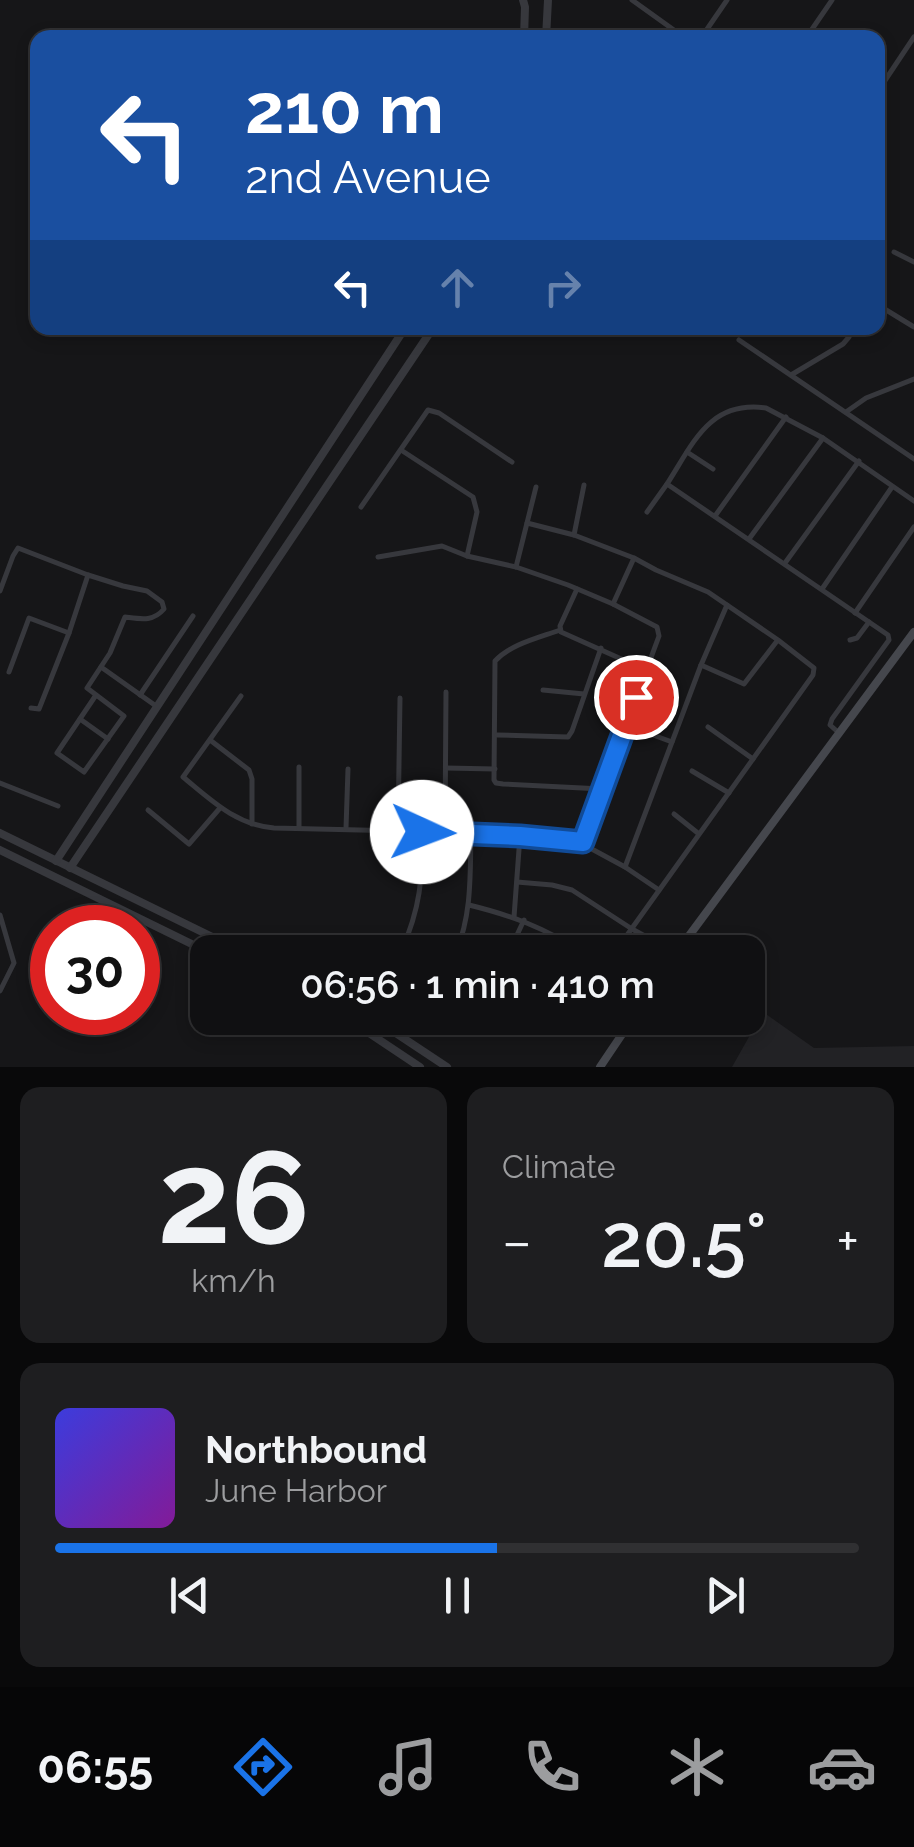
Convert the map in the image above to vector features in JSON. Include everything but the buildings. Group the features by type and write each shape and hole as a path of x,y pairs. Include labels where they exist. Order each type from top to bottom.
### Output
{"main road":[{"path":"689,935 914,632"},
{"path":"600,1067 622,1035"}],"street":[{"path":"523,0 525,30"},
{"path":"546,30 548,0"},
{"path":"706,30 727,0"},
{"path":"811,30 832,0"},
{"path":"638,1 675,30"},
{"path":"885,80 914,37"},
{"path":"894,252 914,262"},
{"path":"885,309 912,323"},
{"path":"56,861 400,335"},
{"path":"70,868 428,335"},
{"path":"790,375 843,344 850,335"},
{"path":"739,340 914,459"},
{"path":"846,412 866,398 914,379"},
{"path":"647,512 713,418 732,408 755,406 786,417 823,438 914,501"},
{"path":"362,508 424,414 432,410 512,462"},
{"path":"715,516 786,417"},
{"path":"749,539 823,438"},
{"path":"401,450 472,497 477,512 467,556"},
{"path":"688,452 713,470"},
{"path":"785,564 858,462"},
{"path":"667,484 890,638 832,719 830,725 839,733"},
{"path":"574,535 584,485"},
{"path":"516,568 536,486"},
{"path":"822,588 892,487"},
{"path":"527,523 574,535 708,592 778,640 812,666 814,672 628,935"},
{"path":"855,613 914,527"},
{"path":"378,557 442,546 577,589 658,627 583,842"},
{"path":"0,590 18,548 123,586 147,590 162,602 162,613 148,620 125,617 110,654 86,688 96,695 124,716 84,772 57,753 96,695"},
{"path":"613,604 634,558"},
{"path":"31,708 39,709 70,633 88,574"},
{"path":"577,589 560,630 518,646 495,661 494,769 496,783 602,789"},
{"path":"625,867 726,606"},
{"path":"140,695 193,616"},
{"path":"9,672 29,618 70,633"},
{"path":"850,640 857,638 869,622"},
{"path":"560,630 646,670"},
{"path":"700,666 744,684 778,640"},
{"path":"496,736 568,738 600,648"},
{"path":"102,667 159,708"},
{"path":"543,690 584,694"},
{"path":"445,832 446,692"},
{"path":"241,696 183,777 220,808 252,824 583,842 659,890"},
{"path":"398,830 400,698"},
{"path":"80,720 108,739"},
{"path":"626,724 672,742"},
{"path":"708,727 753,759"},
{"path":"210,740 252,774 252,824"},
{"path":"298,828 299,767"},
{"path":"446,768 494,769"},
{"path":"346,828 348,769"},
{"path":"692,771 728,793"},
{"path":"0,783 58,806"},
{"path":"148,810 190,844 220,808"},
{"path":"674,814 699,834"},
{"path":"408,935 422,888 422,832"},
{"path":"0,833 208,935"},
{"path":"460,935 468,905 471,834"},
{"path":"514,916 520,836"},
{"path":"0,850 190,943"},
{"path":"518,882 572,890 643,935"},
{"path":"468,905 514,916 555,935"},
{"path":"516,935 524,920"},
{"path":"0,991 14,963 1,921"},
{"path":"372,1035 420,1067"},
{"path":"399,1035 447,1067"}],"shaded area":[{"path":"765,1013 814,1048 914,1046 914,1067 732,1067 750,1035 765,1035"}],"route":[{"path":"422,832 583,842 636,697"}]}
